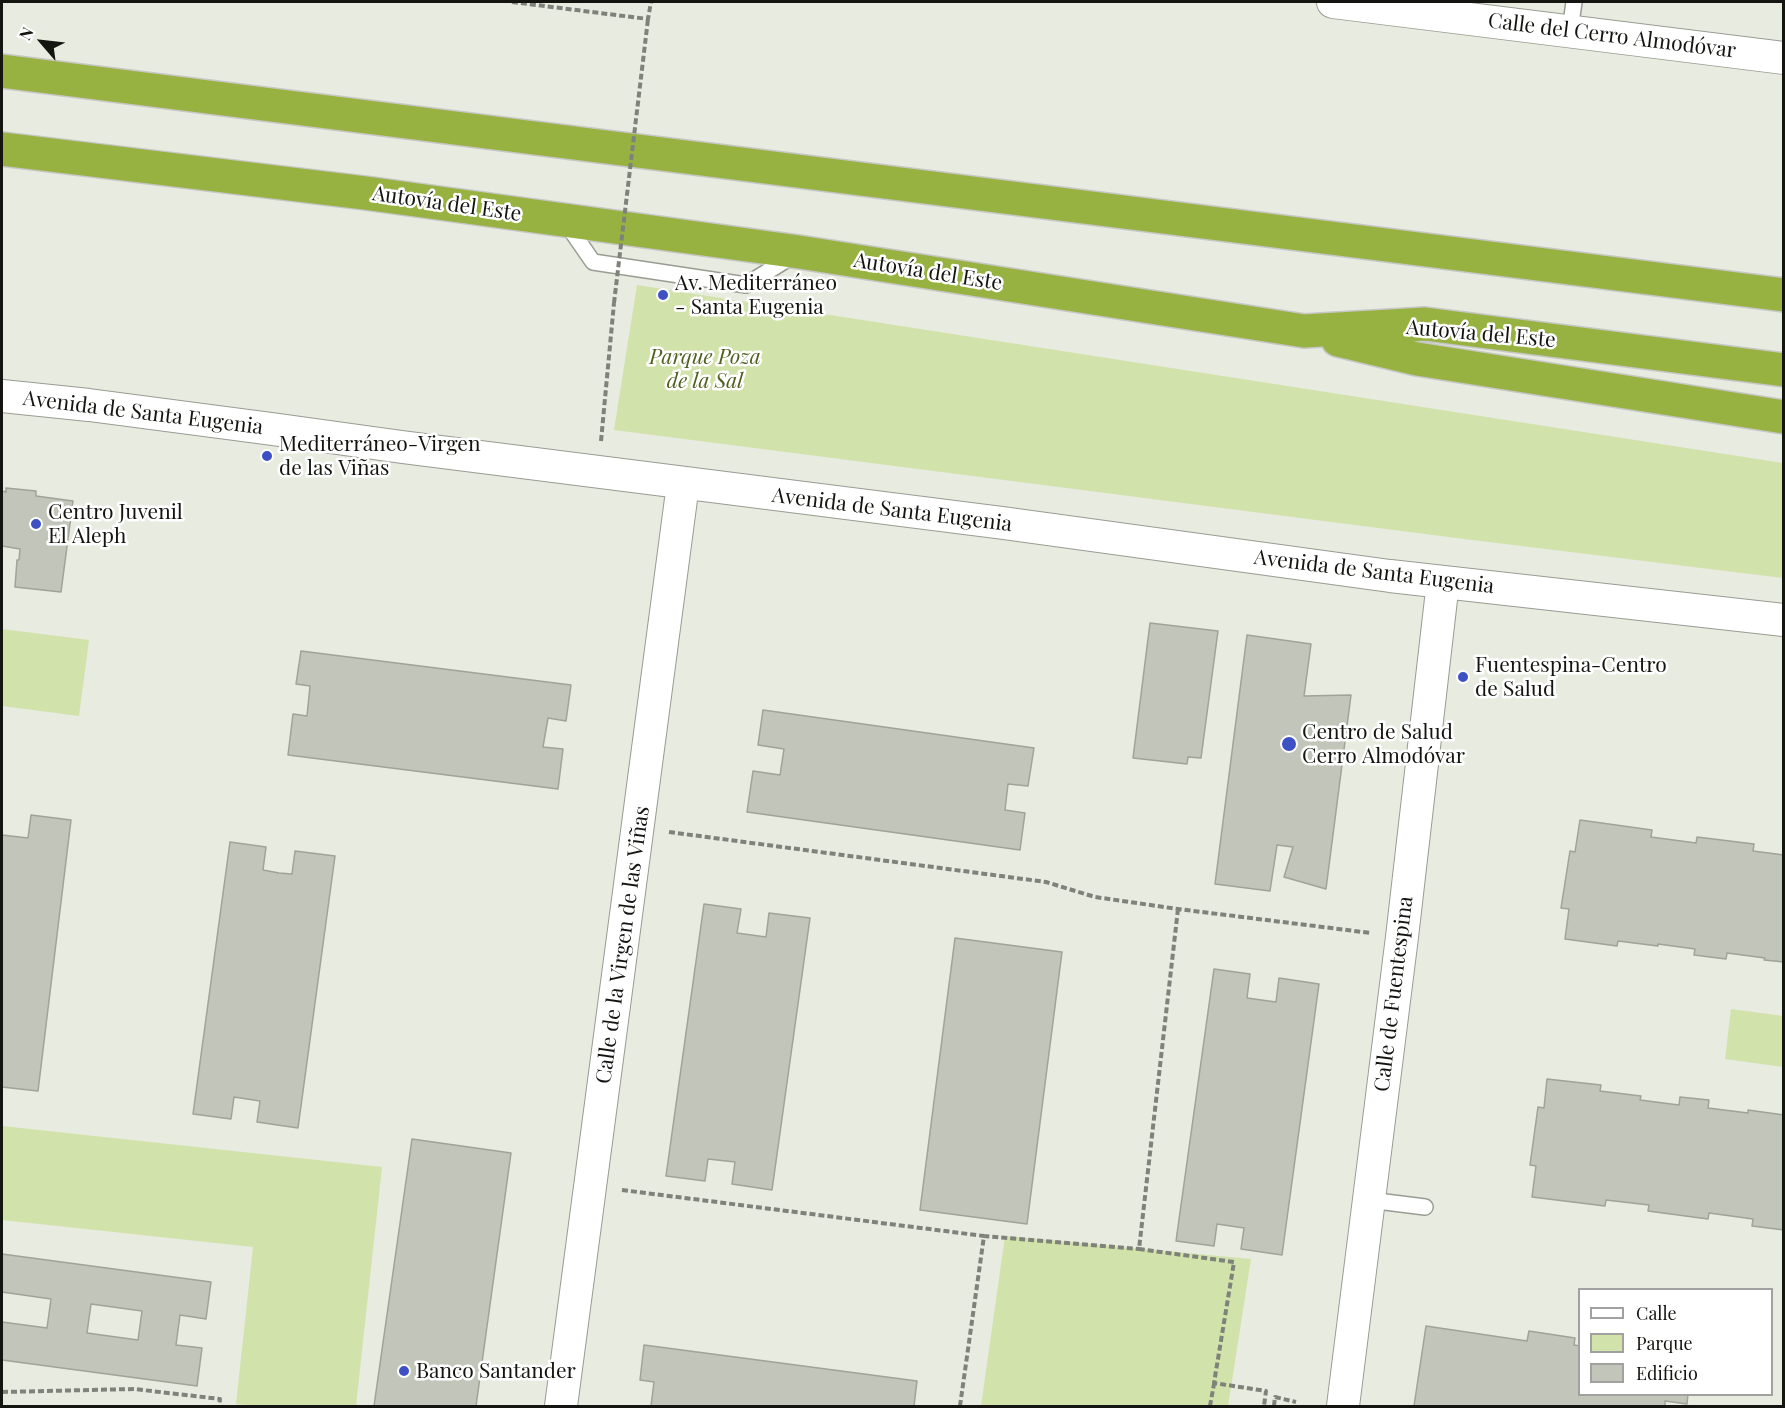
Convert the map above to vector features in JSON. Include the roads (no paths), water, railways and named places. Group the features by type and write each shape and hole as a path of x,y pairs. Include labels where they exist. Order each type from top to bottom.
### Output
{"highway":[{"path":"2,71 1784,295"},
{"name":"Autovía del Este","path":"2,149 365,193 799,252 1305,331 1425,324 1784,369"},
{"path":"1305,331 1417,359 1784,417"}],"street":[{"name":"Calle del Cerro Almodóvar","path":"1333,2 1572,16 1784,58"},
{"name":"Avenida de Santa Eugenia","path":"2,396 89,405 683,484 1004,523 1443,582 1784,620"},
{"name":"Calle de la Virgen de las Viñas","path":"561,1407 683,484"},
{"name":"Calle de Fuentespina","path":"1343,1407 1402,937 1443,582"}],"lane":[{"path":"1368,1200 1425,1207"}],"place":[{"name":"Av. Mediterráneo - Santa Eugenia","path":"663,295"},
{"name":"Mediterráneo-Virgen de las Viñas","path":"267,456"},
{"name":"Centro Juvenil El Aleph","path":"36,524"},
{"name":"Fuentespina-Centro de Salud","path":"1463,677"},
{"name":"Centro de Salud Cerro Almodóvar","path":"1289,744"},
{"name":"Banco Santander","path":"404,1371"}],"park label":[{"name":"Parque Poza de la Sal","path":"705,369"}]}
